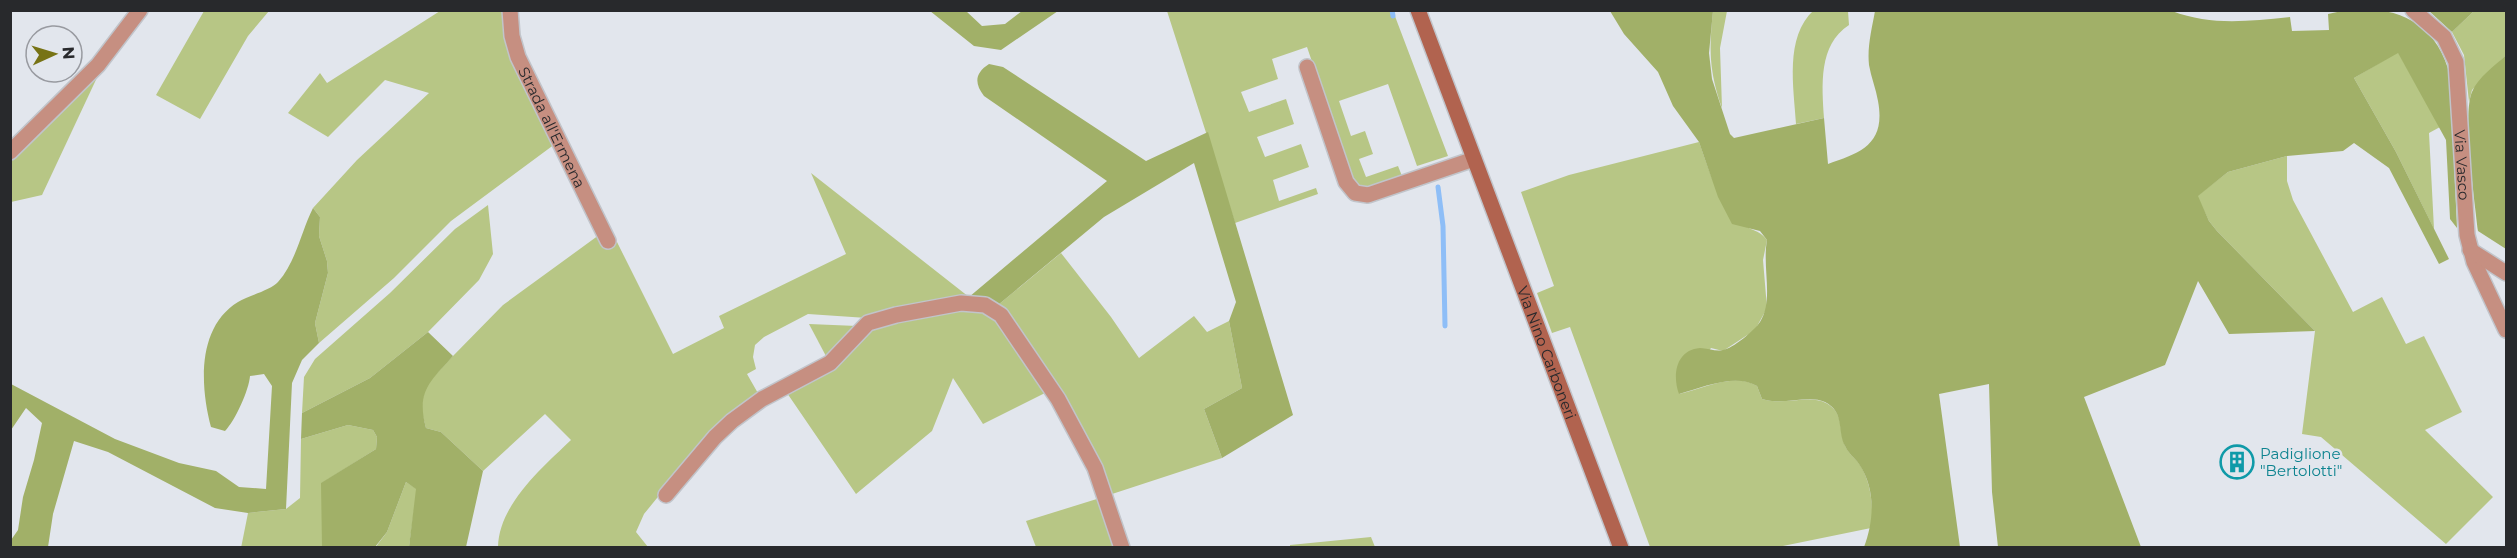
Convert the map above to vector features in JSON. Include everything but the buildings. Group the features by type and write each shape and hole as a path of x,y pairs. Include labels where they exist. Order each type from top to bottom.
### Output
{"main road":[{"name":"Via Nino Carboneri","path":"1418,10 1621,548"}],"street":[{"path":"10,152 99,65 140,10"},
{"name":"Strada all'Ermena","path":"510,10 512,36 518,57 608,241"},
{"name":"Via Vasco","path":"2413,10 2441,33 2456,62 2470,250 2506,330"},
{"path":"1307,67 1346,182 1355,194 1368,195 1474,159"},
{"path":"2470,250 2506,273"},
{"path":"666,495 715,437 732,421 762,399 830,363 868,323 947,305 974,303 989,307 1001,315 1058,399 1095,468 1122,548"}],"green space":[{"path":"2369,9 2405,17 2420,26 2433,39 2443,56 2450,76 2457,228 2450,219 2446,140 2398,53 2354,78 2396,152 2449,259 2439,264 2389,168 2354,143 2343,151 2287,156 2228,172 2198,196 2209,221 2315,331 2229,334 2198,281 2165,365 2084,397 2141,547 1998,547 1992,492 1989,384 1939,394 1960,547 1864,547 1870,527 1871,494 1865,474 1845,446 1838,416 1831,406 1811,399 1770,401 1762,399 1757,386 1739,381 1719,382 1679,394 1676,372 1681,358 1686,353 1700,348 1718,351 1727,349 1743,339 1760,322 1767,294 1767,240 1760,231 1732,224 1718,197 1699,142 1673,106 1658,72 1624,34 1610,11 1713,11 1709,53 1712,79 1730,134 1734,138 1824,118 1828,164 1860,151 1874,137 1878,127 1880,116 1869,58 1875,11 2172,11 2216,21 2290,17 2292,31 2329,30 2328,14 2349,10"},
{"path":"1814,10 1848,11 1849,25 1839,33 1827,55 1823,80 1824,118 1796,124 1793,79 1795,48 1798,34"},
{"path":"204,11 269,11 248,36 200,119 156,95"},
{"path":"440,11 504,11 555,144 451,221 394,278 319,343 315,323 328,273 327,261 319,236 320,217 313,208 357,160 429,93 385,80 328,137 288,113 320,73 327,83"},
{"path":"930,11 966,11 982,26 1005,24 1022,11 1058,11 1001,50 974,46"},
{"path":"1167,11 1393,11 1448,156 1417,166 1388,84 1339,101 1351,136 1365,131 1373,154 1359,159 1366,177 1398,166 1402,176 1368,188 1354,185 1307,47 1272,59 1278,79 1241,92 1249,112 1286,99 1294,124 1257,137 1265,157 1301,144 1309,167 1273,180 1279,201 1316,188 1318,194 1235,223"},
{"path":"1713,11 1727,11 1720,48 1722,108 1711,60"},
{"path":"2429,11 2474,11 2452,32"},
{"path":"2474,11 2506,11 2506,55 2472,90 2469,102 2464,55 2452,32"},
{"path":"2398,52 2440,127 2429,133 2434,229 2396,152 2354,78"},
{"path":"2506,55 2506,249 2478,231 2468,119 2472,92 2482,77"},
{"path":"989,64 1003,67 1146,161 1208,132 1293,415 1222,458 1204,409 1242,388 1229,321 1236,302 1194,163 1104,217 998,305 969,297 1107,181 984,96 977,83 981,71"},
{"path":"101,69 42,195 11,202 11,159"},
{"path":"1699,142 1715,185 1725,204 1740,222 1767,240 1763,260 1767,308 1755,330 1723,351 1711,348 1679,394 1719,383 1739,381 1757,386 1762,399 1770,401 1812,400 1826,403 1838,415 1845,446 1860,465 1867,479 1872,504 1871,528 1778,547 1650,547 1570,327 1552,333 1537,293 1554,286 1521,192 1569,175"},
{"path":"2287,156 2287,181 2293,200 2353,312 2382,297 2406,344 2424,336 2462,412 2425,430 2493,497 2446,544 2321,437 2302,434 2315,331 2217,231 2209,221 2197,196 2228,172"},
{"path":"811,173 969,297 867,318 808,314 764,337 755,345 753,357 756,369 747,374 759,395 701,444 644,514 636,532 648,547 498,547 500,531 514,501 536,474 571,440 545,414 483,471 441,432 426,428 421,409 425,386 503,305 599,235 602,240 617,242 673,354 724,328 719,316 846,254"},
{"path":"488,205 493,254 479,280 428,332 370,378 302,413 304,377 315,359 390,293 455,229"},
{"path":"313,208 320,217 319,236 327,261 328,273 315,323 319,343 302,360 292,383 286,509 248,513 215,508 108,452 74,441 53,514 48,547 11,547 11,540 18,530 23,497 42,423 26,408 11,430 11,384 115,439 179,463 216,471 239,487 266,489 272,386 264,374 250,376 244,397 229,426 225,431 211,427 205,394 205,358 215,326 225,313 238,302 275,285 284,274 294,256"},
{"path":"1061,253 1111,317 1139,358 1194,316 1207,332 1229,321 1242,388 1204,409 1222,458 1109,495 998,305"},
{"path":"961,308 993,314 1049,391 983,424 953,378 932,431 856,494 787,393 868,329"},
{"path":"809,324 857,326 827,358"},
{"path":"428,332 453,356 432,380 424,396 423,415 426,428 441,432 483,471 466,547 409,547 416,489 406,482 387,532 375,547 322,547 321,483 376,449 377,437 373,430 348,425 301,439 302,413 370,378"},
{"path":"348,425 373,430 377,437 376,449 322,483 322,547 241,548 248,513 286,509 300,498 301,439"},
{"path":"406,482 417,489 409,547 375,548 387,532"},
{"path":"1100,498 1118,547 1036,547 1026,521"},
{"path":"1371,537 1375,547 1290,547 1290,545"}],"waterway":[{"path":"1392,10 1393,16"},
{"path":"1438,187 1443,226 1445,326"}],"place":[{"name":"Padiglione \"Bertolotti\"","path":"2237,462"}]}
